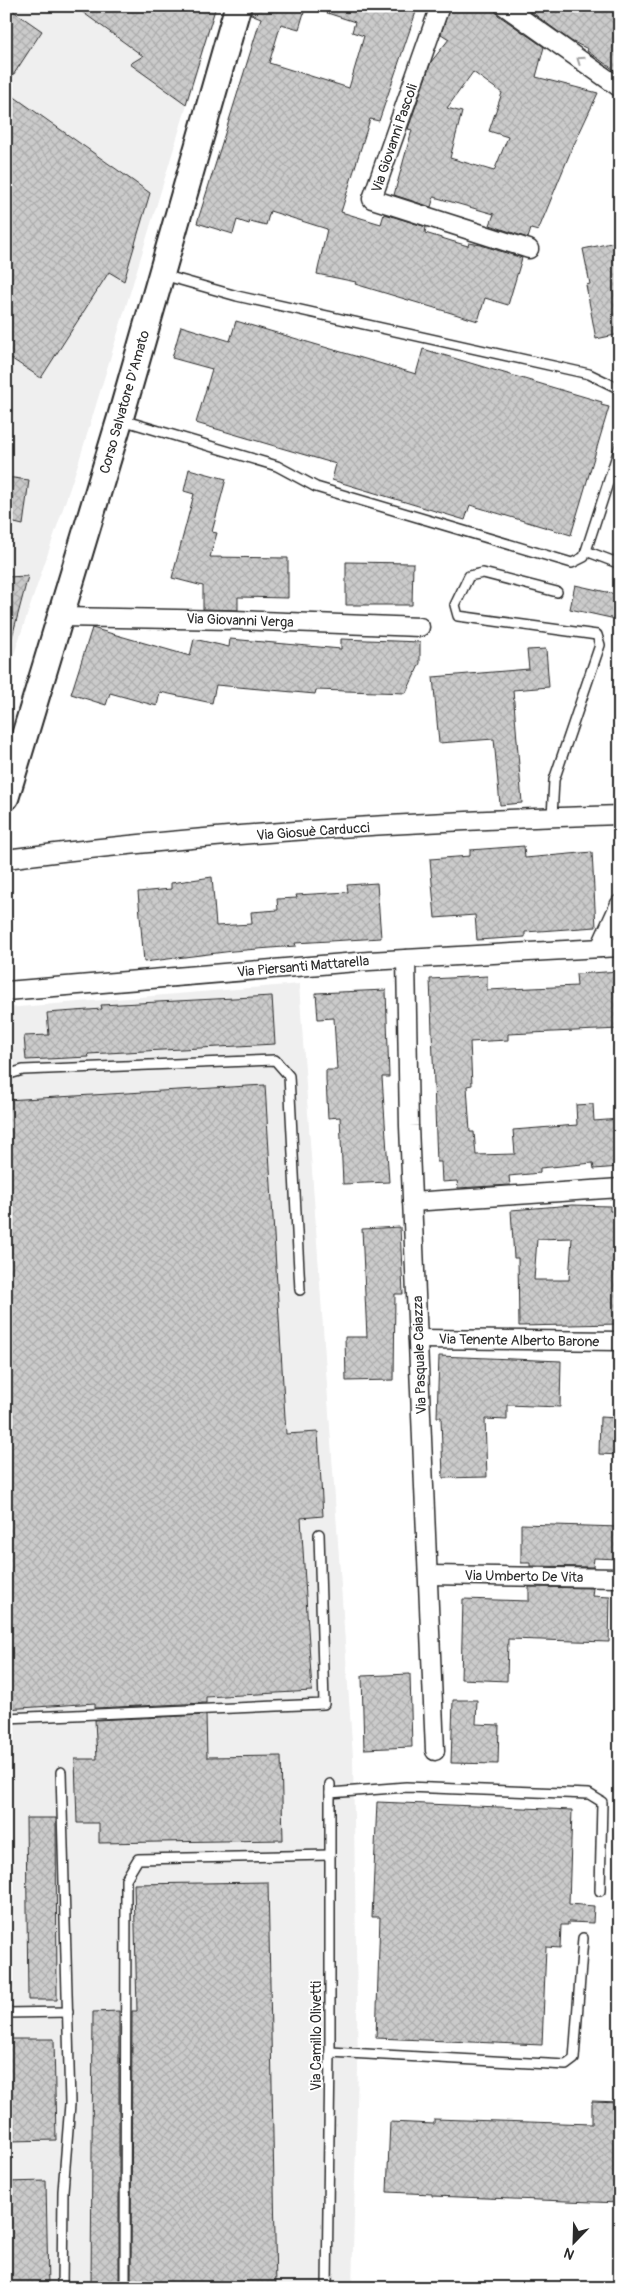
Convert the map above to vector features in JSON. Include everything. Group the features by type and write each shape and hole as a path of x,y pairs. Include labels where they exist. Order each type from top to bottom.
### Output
{"street":[{"name":"Corso Salvatore D'Amato","path":"6,797 120,419 238,6"},
{"name":"Via Giovanni Pascoli","path":"440,6 372,199 529,249"},
{"path":"504,6 620,88"},
{"name":"Via Giovanni Verga","path":"60,617 234,620 420,627"},
{"name":"Via Giosuè Carducci","path":"6,859 291,831 620,815"},
{"path":"600,948 620,904"},
{"name":"Via Piersanti Mattarella","path":"6,991 406,959 620,947"},
{"name":"Via Pasquale Caiazza","path":"406,959 412,1202 435,1751"},
{"path":"412,1202 620,1188"},
{"name":"Via Tenente Alberto Barone","path":"418,1339 620,1342"},
{"name":"Via Umberto De Vita","path":"428,1575 620,1578"}],"lane":[{"path":"161,274 237,296 589,374 620,389"},
{"path":"120,419 277,466 316,487 572,563 584,557 620,446"},
{"path":"586,551 620,564"},
{"path":"552,817 554,780 600,645 597,635 458,616 455,605 469,576 483,573 557,592"},
{"path":"6,1075 23,1070 275,1060 289,1076 300,1290"},
{"path":"6,1718 324,1704 319,1534"},
{"path":"61,1772 70,2104 63,2191 62,2288"},
{"name":"Via Camillo Olivetti","path":"327,2288 330,2052 330,1788 406,1787 589,1794 602,1802 600,1890"},
{"path":"125,2288 126,1879 138,1859 330,1855"},
{"path":"330,2052 566,2065 574,2059 583,1938"},
{"path":"6,2013 68,2012"}],"shaded area":[{"path":"6,6 217,6 79,461 6,678"},
{"path":"299,984 353,1757 358,2069 352,2288 6,2288 6,1008"}],"building":[{"path":"6,6 42,31 6,86"},
{"path":"74,6 216,6 186,104 130,64 143,56"},
{"path":"252,6 306,6 299,29 281,24 269,63 349,88 364,36 352,32 355,22 318,10 318,6 418,6 379,121 370,119 341,212 381,224 384,214 388,215 426,227 425,233 468,246 469,243 481,245 522,258 508,305 485,298 478,321 355,284 356,282 317,274 327,229 270,211 266,225 250,221 249,224 237,220 233,234 197,223 261,18 251,14"},
{"path":"450,6 494,6 498,15 544,47 536,77 598,93 570,153 538,231 531,229 528,238 490,225 494,214 434,197 431,207 394,195 412,130 408,129 431,62 449,39 441,34","holes":["473,72 502,93 489,131 508,137 494,171 450,158 462,112 447,108"]},
{"path":"523,6 620,6 620,74 587,51 588,49 571,41"},
{"path":"6,91 150,193 124,281 109,272 41,378 6,355"},
{"path":"616,242 620,260 620,334 596,339 586,285 590,284 583,249"},
{"path":"236,321 416,374 423,349 602,402 601,405 609,407 571,535 470,505 465,520 332,480 336,464 196,423 212,369 172,358 181,326 230,341"},
{"path":"189,469 226,479 212,532 217,533 210,557 288,558 288,598 238,597 238,610 203,609 203,586 172,578 194,494 184,491"},
{"path":"6,477 29,480 23,525 6,521"},
{"path":"346,562 413,563 412,605 346,605"},
{"path":"28,576 12,637 6,636 6,577"},
{"path":"575,585 620,595 620,620 570,609"},
{"path":"92,628 190,656 194,639 229,647 230,639 341,649 341,639 420,642 420,663 406,693 316,690 315,694 216,685 212,703 160,692 157,706 110,693 106,705 71,694"},
{"path":"546,649 549,687 513,690 522,803 500,805 494,739 439,743 433,677 529,669 527,650"},
{"path":"524,846 525,858 592,852 596,927 525,932 525,937 477,940 475,915 435,918 430,859 470,856 470,850"},
{"path":"212,877 216,926 252,924 251,912 278,910 277,899 297,898 296,895 348,892 347,885 377,883 381,938 295,943 296,946 233,951 144,962 138,892 171,889 171,883"},
{"path":"620,971 620,1029 508,1034 508,1040 470,1042 472,1085 467,1086 470,1132 474,1132 476,1155 515,1154 513,1130 577,1125 576,1105 593,1104 594,1121 620,1119 620,1167 594,1169 593,1163 540,1168 540,1173 509,1176 510,1185 458,1188 457,1181 442,1182 441,1162 437,1162 430,979 487,976 487,990 577,986 576,974"},
{"path":"386,990 389,1077 382,1077 389,1182 343,1184 340,1117 328,1118 326,1070 337,1070 334,1018 318,1019 316,993"},
{"path":"272,996 275,1044 88,1054 89,1057 26,1060 24,1036 49,1035 47,1013 102,1009 101,1005"},
{"path":"265,1085 286,1434 318,1432 323,1516 301,1518 312,1691 206,1697 206,1703 95,1708 95,1703 6,1709 6,1100"},
{"path":"572,1205 610,1206 610,1211 620,1211 620,1324 519,1326 518,1258 514,1258 511,1210","holes":["572,1238 569,1280 534,1280 537,1239"]},
{"path":"400,1227 403,1294 395,1294 394,1380 346,1381 345,1337 367,1337 362,1229"},
{"path":"439,1356 561,1361 560,1407 507,1405 507,1420 485,1419 487,1477 443,1478 441,1417 437,1417"},
{"path":"600,1417 620,1418 620,1455 599,1454"},
{"path":"521,1524 620,1527 620,1559 594,1558 593,1567 530,1566 530,1563 521,1563"},
{"path":"529,1587 593,1588 592,1596 610,1597 609,1642 508,1639 507,1681 461,1679 463,1599 529,1601"},
{"path":"410,1674 412,1747 364,1749 362,1676"},
{"path":"453,1700 477,1700 476,1724 499,1725 498,1764 451,1763"},
{"path":"206,1715 207,1757 281,1756 283,1840 99,1843 99,1823 77,1823 75,1759 97,1759 95,1720"},
{"path":"377,1802 572,1810 569,1904 594,1906 593,1923 568,1922 568,1925 561,1925 560,1948 546,1947 542,2045 376,2038 380,1917 372,1917"},
{"path":"26,1818 56,1818 57,2000 28,2000"},
{"path":"268,1882 276,2288 131,2288 132,2011 137,2011 134,1884"},
{"path":"119,2011 119,2288 91,2288 93,2012"},
{"path":"8,2039 54,2039 56,2140 10,2141 10,2135 6,2135"},
{"path":"592,2101 620,2102 620,2203 432,2196 432,2194 387,2192 390,2122 434,2124 434,2119 592,2124"},
{"path":"46,2181 48,2288 6,2288 6,2182"}]}
